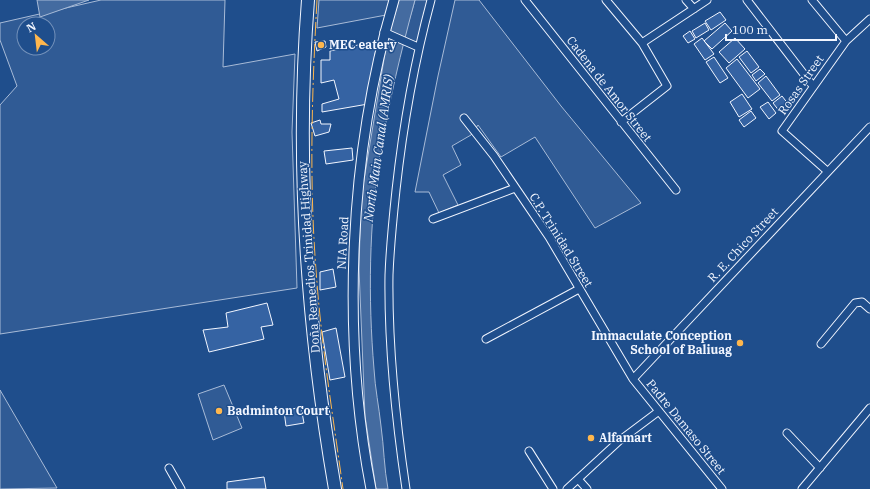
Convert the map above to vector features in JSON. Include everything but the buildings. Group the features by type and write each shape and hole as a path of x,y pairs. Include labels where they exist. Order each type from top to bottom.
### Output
{"highway":[{"name":"Doña Remedios Trinidad Highway","path":"308,0 302,111 304,220 314,352 335,489"}],"street":[{"name":"NIA Road","path":"371,489 359,405 353,285 357,193 370,106 394,0"},
{"path":"406,489 400,452 390,322 389,274 403,130 418,47 431,0"},
{"name":"Cadena de Amor Street","path":"525,0 676,190"},
{"path":"606,0 642,43 667,86 621,122"},
{"path":"686,0 694,9"},
{"path":"642,43 707,0"},
{"path":"746,0 813,86"},
{"path":"815,1 846,41"},
{"name":"Rosas Street","path":"827,171 782,131 846,41 870,19"},
{"path":"387,33 418,47"},
{"name":"C.P. Trinidad Street","path":"464,118 494,156 549,238 632,379"},
{"name":"R. E. Chico Street","path":"632,379 827,171 869,131"},
{"path":"433,219 516,188"},
{"path":"486,339 579,289"},
{"path":"821,344 856,303 862,302 870,309"},
{"name":"Padre Damaso Street","path":"632,379 722,489"},
{"path":"802,489 870,408"},
{"path":"567,489 619,441 659,411"},
{"path":"787,433 820,468"},
{"path":"529,451 553,489"},
{"path":"169,468 181,489"},
{"path":"578,479 587,489"}],"shaded area":[{"path":"101,0 225,0 223,67 295,54 292,132 297,288 0,334 0,105 17,86 0,40 0,23 16,19 16,56 56,56 56,16 31,16"},
{"path":"319,0 390,0 386,15 317,28"},
{"path":"415,0 428,0 417,43 404,38"},
{"path":"455,0 479,0 561,106 641,203 595,228 535,137 501,157 478,125 471,135 452,146 461,165 443,175 458,205 439,213 429,192 415,192"},
{"name":"Badminton Court","path":"224,385 242,428 213,440 198,394"},
{"path":"0,390 57,488 0,489"}],"water":[{"path":"37,0 89,0 43,16 40,16"},
{"name":"North Main Canal (AMRIS)","path":"399,0 415,0 396,77 376,180 370,288 372,342 375,383 388,489 376,489 365,416 359,269 361,198 387,41"}],"power":[{"path":"317,0 312,135 312,202 321,325 343,489"}],"place":[{"name":"MEC eatery","path":"321,45"},
{"name":"Immaculate Conception School of Baliuag","path":"740,343"},
{"name":"Badminton Court","path":"219,411"},
{"name":"Alfamart","path":"591,438"}]}
